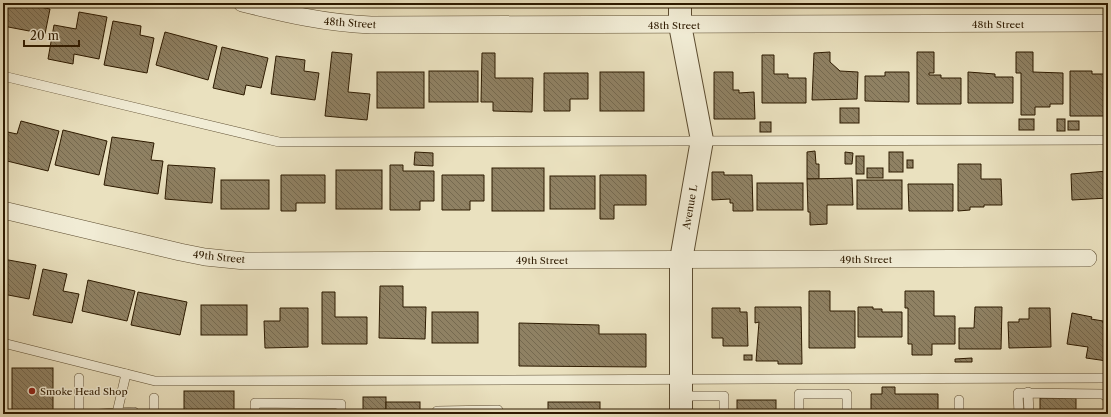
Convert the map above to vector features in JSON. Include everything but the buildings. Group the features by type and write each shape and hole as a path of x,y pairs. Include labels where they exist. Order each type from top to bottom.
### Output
{"street":[{"name":"48th Street","path":"242,3 304,18 371,26 1108,24"},
{"name":"Avenue L","path":"680,3 680,25 702,140 681,260 681,396"},
{"name":"49th Street","path":"3,210 180,252 224,260 1088,258"}],"lane":[{"path":"3,76 279,142 1108,140"},
{"path":"3,344 155,382 724,396 724,414"},
{"path":"117,413 126,374"},
{"path":"79,378 79,414"},
{"path":"681,396 1108,378"},
{"path":"1028,392 1028,414"},
{"path":"1019,414 1018,393 1103,394 1108,398"},
{"path":"799,414 799,394 847,394 847,414"},
{"path":"154,398 154,414"},
{"path":"959,400 959,414"},
{"path":"255,414 255,403 341,404 341,414"},
{"path":"437,414 437,412 498,410 498,414"},
{"path":"99,414 134,412 134,414"}],"place":[{"name":"Smoke Head Shop","path":"32,391"}]}
